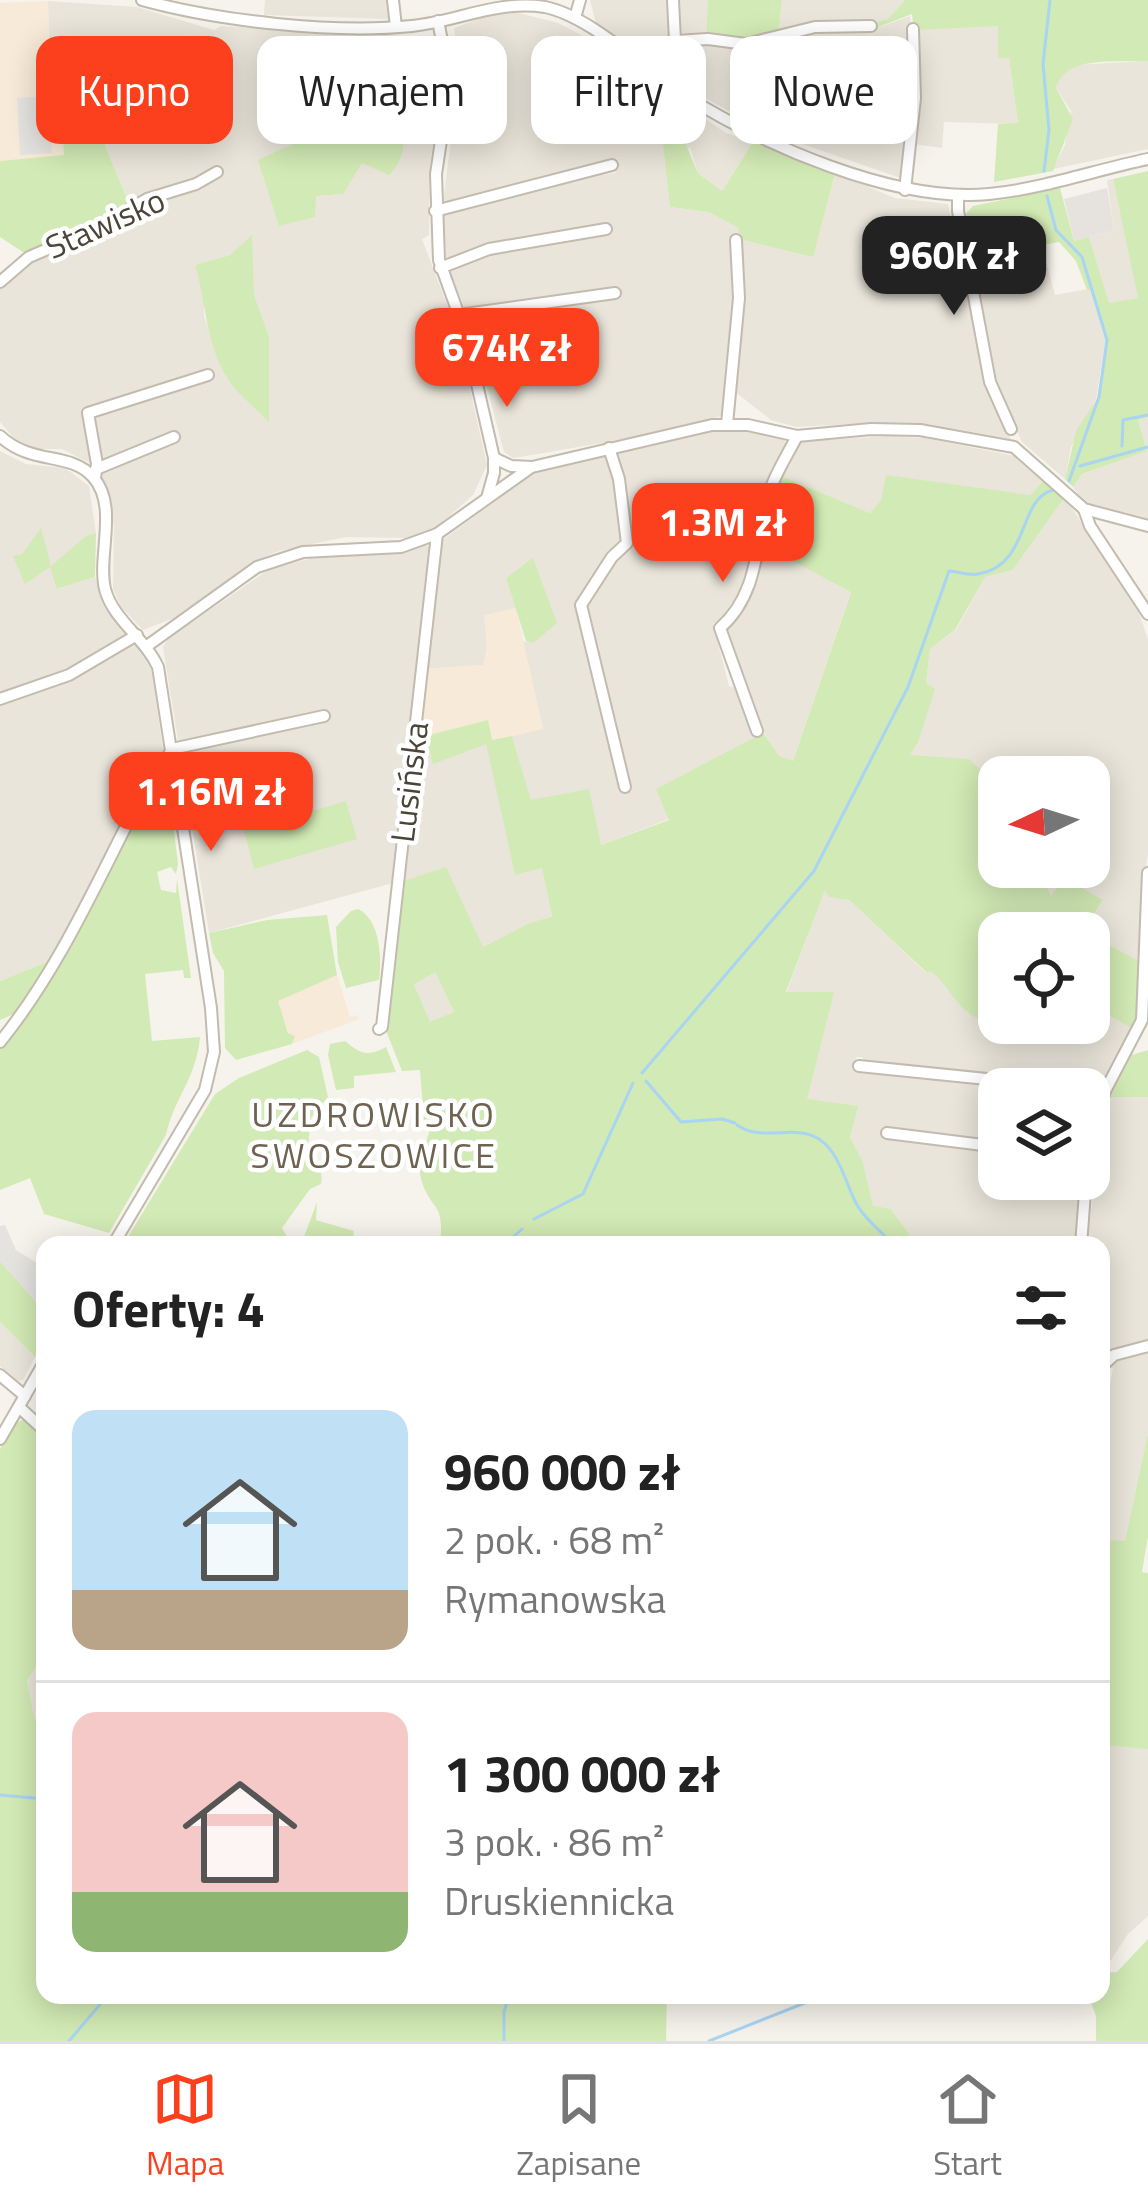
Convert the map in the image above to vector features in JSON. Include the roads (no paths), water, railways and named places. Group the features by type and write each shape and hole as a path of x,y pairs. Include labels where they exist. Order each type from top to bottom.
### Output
{"street":[{"path":"142,0 196,14 253,21 396,27 506,4 570,10 603,36"},
{"path":"393,0 396,27"},
{"path":"570,10 580,0"},
{"path":"673,0 675,36"},
{"path":"438,21 448,51 450,80 436,174 440,268 458,315 494,458 487,498"},
{"path":"706,40 746,44 815,27 871,26"},
{"path":"904,190 915,98 913,29"},
{"path":"706,109 728,123 904,190 958,195 1016,190 1148,158"},
{"path":"435,211 612,165"},
{"name":"Stawisko","path":"0,282 29,257 217,172"},
{"path":"958,195 990,382 1011,429"},
{"path":"440,268 489,249 606,229"},
{"path":"727,424 739,298 736,240"},
{"path":"458,315 615,293"},
{"path":"118,1236 199,1101 214,1052 212,1008 158,667 147,646 113,608 105,589 105,512 88,413 208,375"},
{"path":"494,458 511,466 532,466 727,424 796,436 920,430 1014,447 1084,509 1148,526"},
{"path":"0,436 31,456 77,465 95,474"},
{"path":"757,731 720,628 734,615 754,576 767,500 796,436"},
{"path":"95,474 173,437"},
{"path":"608,448 619,478 627,543 612,557 581,605 625,787"},
{"path":"147,646 257,567 328,548 401,547 437,534 532,466"},
{"path":"1084,509 1090,526 1148,614"},
{"name":"Lusińska","path":"379,1029 437,534"},
{"path":"0,699 69,675 136,635"},
{"path":"0,1042 31,1005 58,960 143,793 172,749 324,716"},
{"path":"1110,1081 1142,1020 1148,873"},
{"path":"859,1066 978,1078"},
{"path":"887,1133 978,1144"},
{"path":"1083,1236 1085,1200"},
{"path":"1110,1359 1148,1346"},
{"path":"0,1375 36,1419"},
{"path":"0,1439 36,1377"}],"waterway":[{"path":"1044,171 1049,130 1043,64 1050,0"},
{"path":"1047,196 1056,230 1082,257 1107,340 1099,397 1069,481"},
{"path":"1122,446 1123,420 1148,415"},
{"path":"1080,466 1148,447"},
{"path":"642,1073 814,871 908,687 949,571 974,574 995,568 1016,546 1034,506 1053,490"},
{"path":"646,1081 681,1122 722,1119 735,1123"},
{"path":"534,1219 583,1194 633,1083"},
{"path":"737,1125 757,1133 799,1133 819,1139 837,1160 860,1209 885,1236"},
{"path":"514,1236 522,1229"},
{"path":"0,1795 36,1798"},
{"path":"69,2041 100,2004"},
{"path":"504,2041 506,2004"},
{"path":"709,2041 802,2004"}],"district":[{"name":"UZDROWISKO SWOSZOWICE","path":"374,1134"}]}
